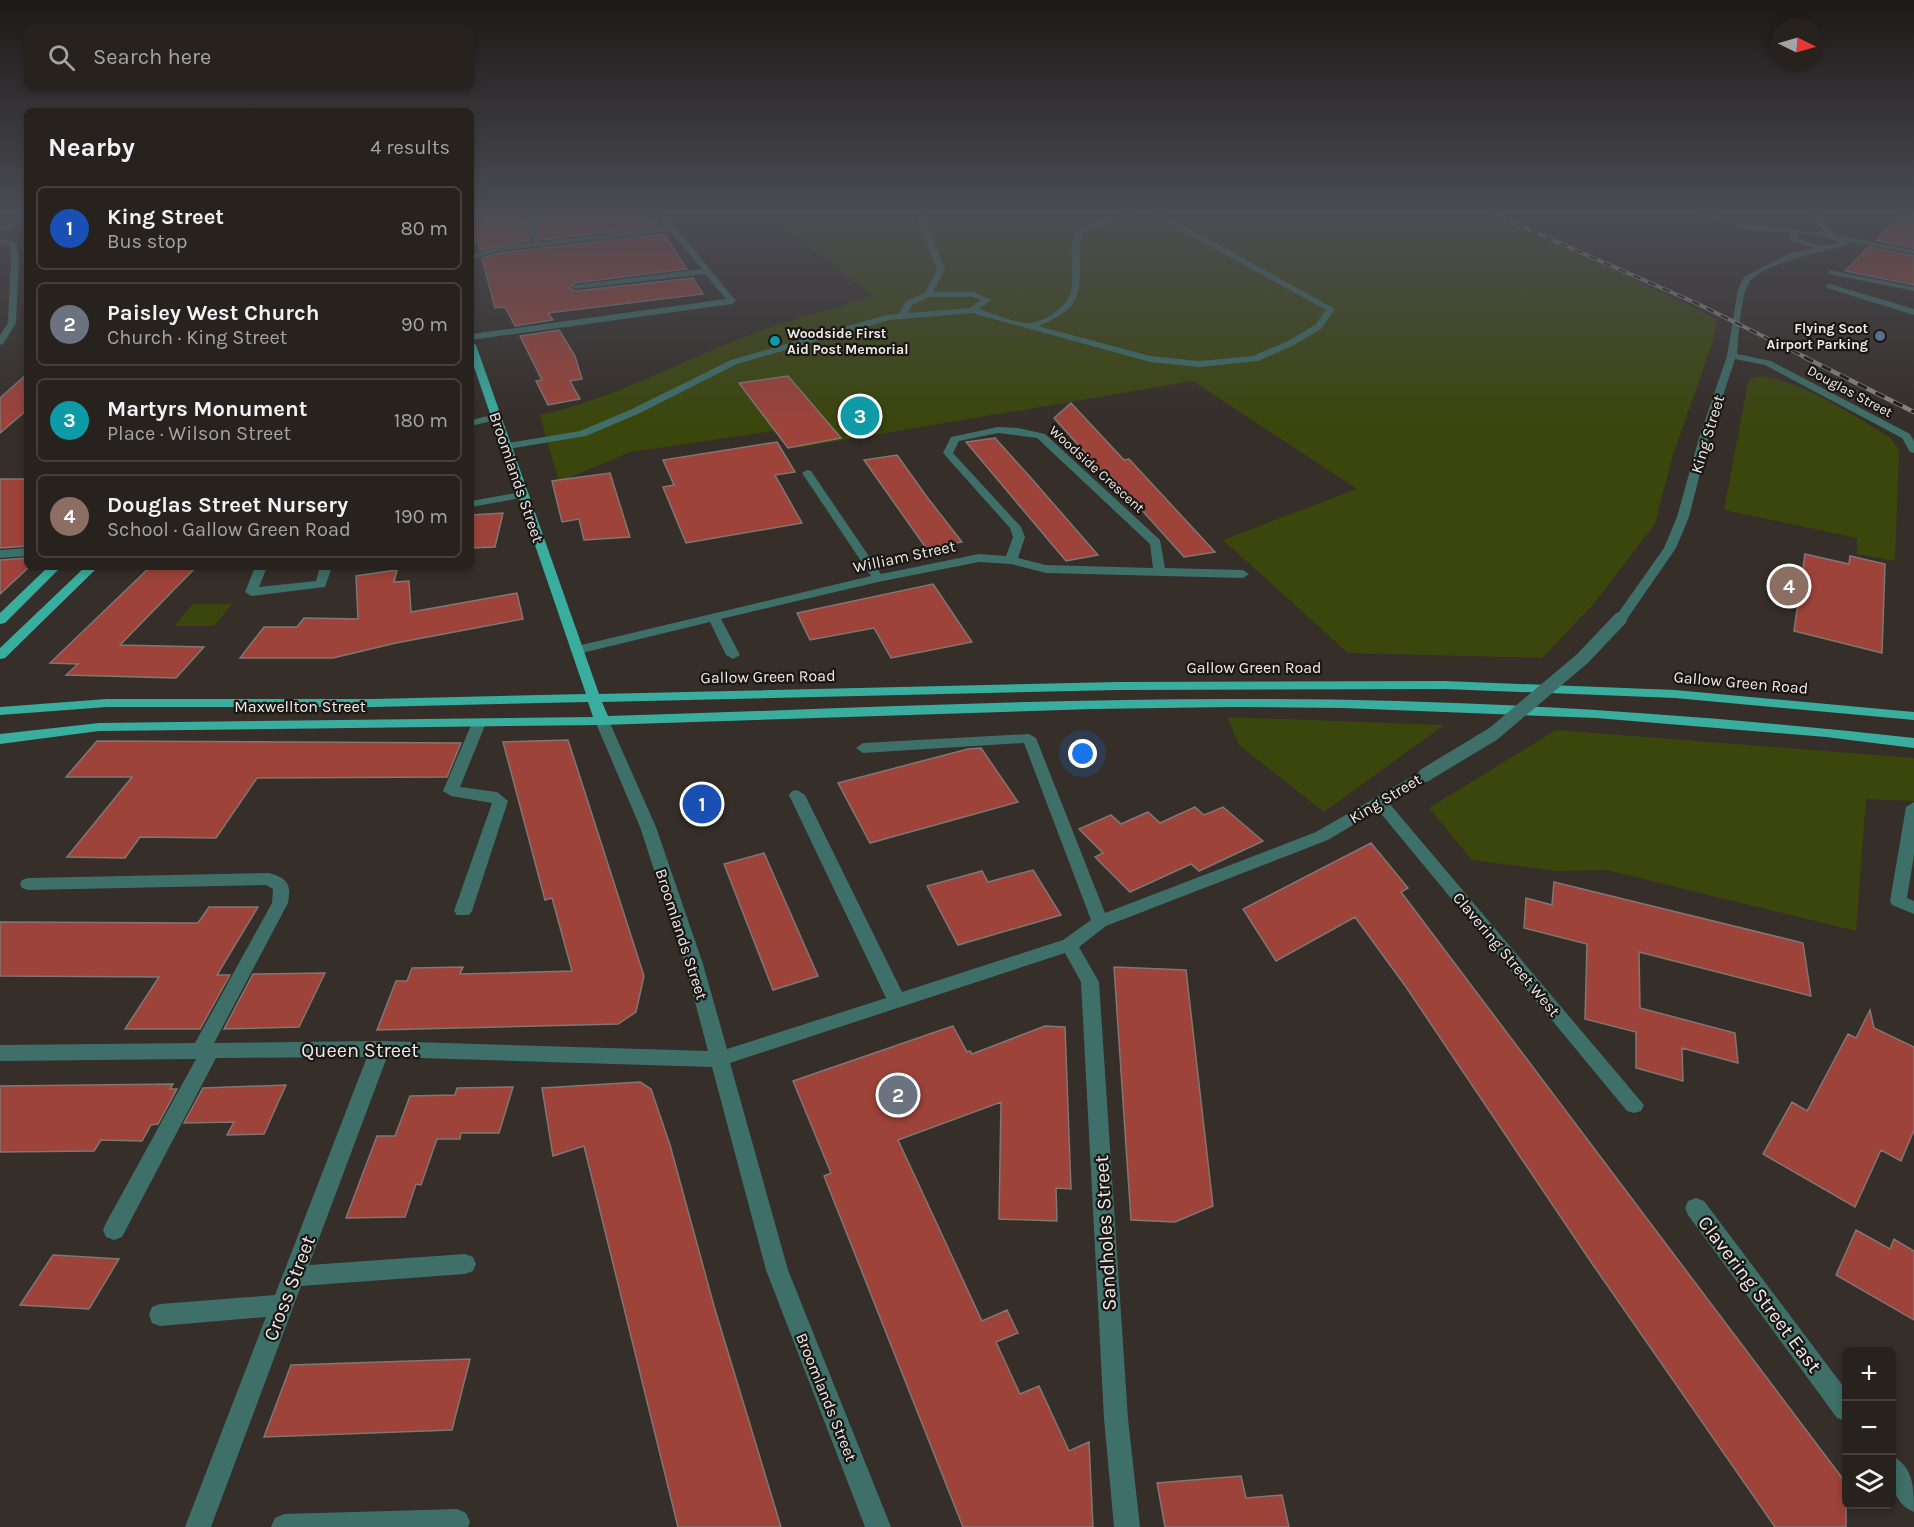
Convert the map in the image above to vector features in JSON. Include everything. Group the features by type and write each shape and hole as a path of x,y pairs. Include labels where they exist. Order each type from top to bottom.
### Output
{"main road":[{"name":"Broomlands Street","path":"474,354 602,721"},
{"path":"0,620 52,570"},
{"path":"0,655 89,570"},
{"name":"Gallow Green Road","path":"592,697 1203,685 1443,685 1675,694 1914,716"},
{"name":"Maxwellton Street","path":"0,711 107,703 373,704 592,697"},
{"path":"602,721 1093,705 1344,704 1629,717 1826,733 1914,743"},
{"name":"Maxwellton Street","path":"0,738 99,727 602,721"}],"street":[{"path":"0,342 12,323 14,282"},
{"path":"575,287 615,282"},
{"path":"474,337 732,301 718,282"},
{"path":"927,295 934,282"},
{"path":"1028,326 1049,319 1071,306 1076,291 1076,282"},
{"path":"508,446 582,434 634,412 734,362 828,333 903,315 972,310 1150,359 1199,364 1255,359 1291,343 1318,327 1331,309 1283,282"},
{"name":"King Street","path":"719,1059 1069,945 1100,922 1322,836 1493,734 1581,659 1620,619 1670,548 1683,517 1704,438 1732,356 1742,289 1745,282"},
{"path":"1881,282 1914,289"},
{"path":"1830,286 1914,312"},
{"path":"903,315 909,303 927,295 973,294 987,300 972,310"},
{"name":"Douglas Street","path":"1732,356 1768,363 1906,436 1914,450"},
{"path":"474,422 496,417"},
{"name":"Woodside Crescent","path":"1011,560 1019,537 1015,527 948,453 955,439 979,430 1018,429 1041,436 1156,543 1159,571"},
{"path":"807,473 878,578"},
{"path":"474,503 522,495"},
{"path":"0,554 24,552"},
{"name":"William Street","path":"578,650 878,578 979,558 1011,560 1046,569 1243,574"},
{"path":"260,570 251,592 321,584 325,570"},
{"path":"713,616 733,655"},
{"name":"Broomlands Street","path":"602,721 648,827 694,964 777,1270 879,1527"},
{"path":"463,911 500,801 492,796 451,791 479,723"},
{"path":"863,748 1029,738 1100,922"},
{"path":"797,795 897,1002"},
{"name":"Clavering Street West","path":"1380,802 1634,1105"},
{"path":"1914,807 1898,901 1914,908"},
{"path":"28,884 269,879 282,887 280,903 114,1230"},
{"name":"Sandholes Street","path":"1069,945 1090,982 1116,1419 1127,1527"},
{"name":"Queen Street","path":"0,1053 380,1049 719,1059"},
{"name":"Cross Street","path":"198,1527 380,1049"},
{"name":"Clavering Street East","path":"1696,1208 1842,1404"},
{"path":"294,1276 465,1264"},
{"path":"160,1315 283,1305"},
{"path":"1896,1474 1914,1499"},
{"path":"284,1527 457,1522"}],"green space":[{"path":"855,282 1640,282 1717,319 1713,341 1672,458 1655,524 1592,606 1542,658 1348,653 1223,540 1357,489 1193,381 797,448 781,430 630,452 559,482 540,415 617,391 758,332 873,296"},
{"path":"1761,376 1779,380 1812,393 1891,438 1899,451 1895,561 1857,554 1857,538 1724,510 1749,378"},
{"path":"193,604 232,604 214,626 174,626"},
{"path":"1227,717 1444,725 1324,812 1239,745"},
{"path":"1556,730 1914,758 1914,801 1866,799 1856,931 1607,870 1556,871 1472,860 1429,808"}],"building":[{"path":"488,282 581,282 575,283 569,288 575,291 654,282 696,282 703,294 548,313 553,320 515,326 505,307 495,308"},
{"path":"559,330 575,356 582,379 570,381 580,399 548,405 536,381 542,380 520,336"},
{"path":"788,376 841,438 788,448 739,383"},
{"path":"24,377 24,413 0,433 0,398"},
{"path":"1071,403 1124,460 1129,459 1215,552 1184,557 1112,477 1107,477 1054,418"},
{"path":"995,438 1098,555 1066,561 966,442"},
{"path":"777,442 795,472 775,475 802,523 686,543 663,487 674,485 663,460"},
{"path":"897,455 962,542 926,548 864,460"},
{"path":"610,473 630,537 584,540 579,519 562,522 552,481"},
{"path":"0,479 24,479 24,546 0,548"},
{"path":"503,513 495,547 474,548 474,515"},
{"path":"1805,554 1849,564 1850,556 1885,564 1882,653 1794,631"},
{"path":"24,558 24,570 26,570 0,594 0,560"},
{"path":"147,570 193,570 120,645 204,647 176,678 66,675 78,664 50,663"},
{"path":"397,570 394,582 409,581 411,612 517,593 523,619 396,643 333,658 240,658 264,627 297,627 304,618 358,619 356,576"},
{"path":"933,584 972,642 891,658 874,628 810,640 797,613"},
{"path":"568,740 644,976 636,1012 618,1024 377,1030 396,981 407,981 412,968 463,967 460,974 572,971 552,898 545,900 503,742"},
{"path":"97,741 461,743 447,777 257,778 216,838 140,837 125,858 67,857 132,777 66,777"},
{"path":"981,748 1018,802 870,843 838,783 968,749"},
{"path":"1195,807 1204,815 1223,807 1263,841 1199,871 1191,864 1130,892 1095,857 1103,853 1079,829 1111,815 1121,824 1148,812 1160,823"},
{"path":"1371,843 1408,888 1401,892 1842,1478 1842,1509 1846,1509 1846,1527 1775,1527 1591,1262 1406,987 1355,917 1276,961 1243,909"},
{"path":"764,853 818,976 773,990 724,864"},
{"path":"1033,870 1061,915 958,945 927,886 982,871 988,882"},
{"path":"1554,882 1803,943 1811,996 1639,952 1640,1008 1735,1033 1738,1063 1682,1048 1683,1081 1636,1068 1636,1032 1585,1019 1587,944 1524,928 1526,898 1552,905"},
{"path":"209,907 258,907 217,975 230,975 200,1029 125,1029 159,977 0,976 0,922 198,923"},
{"path":"1114,967 1186,970 1213,1206 1175,1222 1131,1220"},
{"path":"325,973 299,1027 224,1029 253,974"},
{"path":"1870,1010 1874,1028 1914,1047 1914,1130 1901,1161 1881,1150 1855,1207 1763,1154 1792,1102 1807,1111 1848,1034 1856,1038"},
{"path":"953,1026 967,1052 970,1051 972,1054 1045,1026 1065,1027 1071,1189 1056,1188 1057,1221 999,1219 1001,1102 898,1140 982,1321 1007,1310 1018,1333 996,1342 1020,1394 1039,1386 1069,1451 1089,1442 1093,1527 963,1527 824,1176 831,1173 793,1081"},
{"path":"640,1082 651,1089 670,1145 714,1306 781,1527 678,1527 584,1146 553,1156 542,1088"},
{"path":"173,1084 170,1089 177,1089 158,1124 151,1125 142,1141 101,1140 94,1151 0,1152 0,1086"},
{"path":"286,1085 264,1134 227,1135 234,1122 184,1123 203,1088"},
{"path":"513,1087 499,1133 461,1133 460,1139 437,1139 421,1185 416,1184 405,1217 346,1218 377,1136 395,1136 410,1096 455,1095 457,1088"},
{"path":"1856,1230 1890,1249 1894,1239 1914,1251 1914,1320 1836,1275"},
{"path":"53,1255 119,1259 89,1309 20,1305"},
{"path":"470,1359 452,1430 264,1437 291,1365"},
{"path":"1241,1476 1246,1498 1282,1495 1289,1527 1165,1527 1157,1483"}],"railway":[{"path":"1649,282 1807,358"},
{"path":"1804,357 1914,412"}],"place":[{"name":"Flying Scot Airport Parking","path":"1880,336"},
{"name":"Woodside First Aid Post Memorial","path":"775,341"},
{"name":"Martyrs Monument","path":"860,416"},
{"name":"Douglas Street Nursery","path":"1789,586"},
{"name":"King Street","path":"702,804"},
{"name":"Paisley West Church","path":"898,1095"}]}
